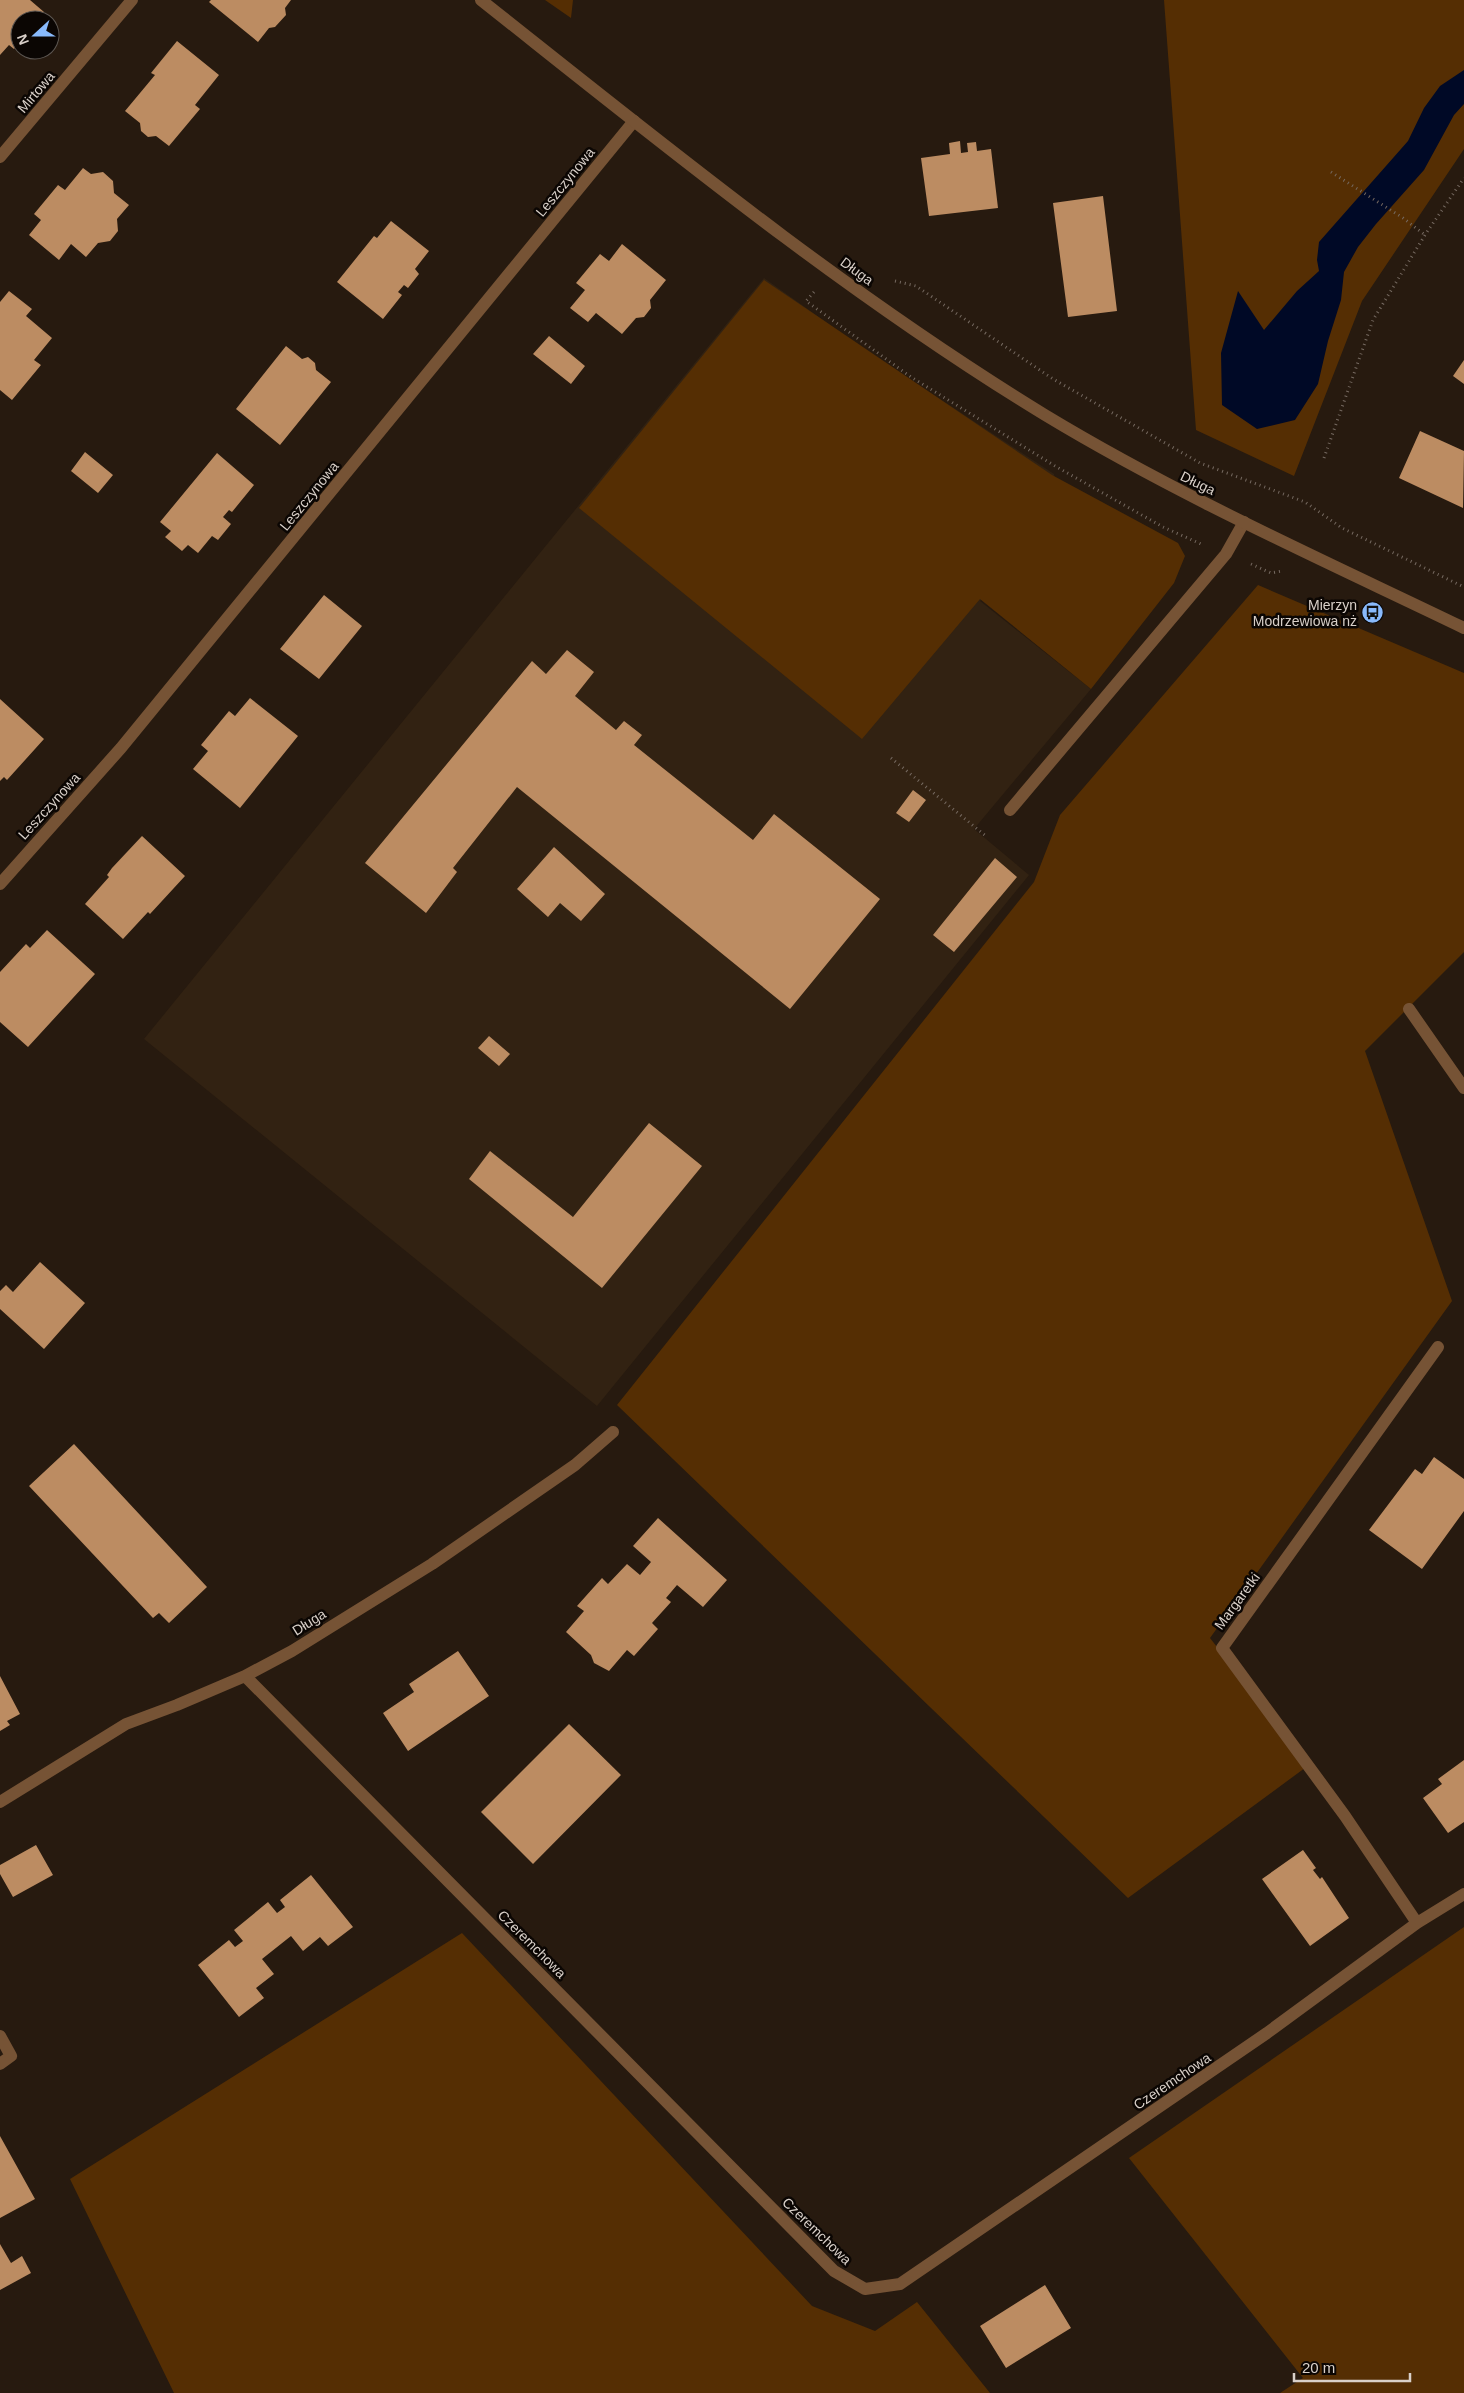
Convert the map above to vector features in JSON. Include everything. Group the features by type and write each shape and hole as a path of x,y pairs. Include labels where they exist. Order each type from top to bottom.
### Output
{"street":[{"name":"Mirtowa","path":"0,157 132,0"},
{"name":"Długa","path":"482,0 634,121 831,271 952,355 1044,414 1150,475 1464,628"},
{"name":"Leszczynowa","path":"0,884 127,741 634,121"},
{"path":"1010,810 1226,554 1244,522"},
{"path":"1410,1009 1464,1088"},
{"name":"Margaretki","path":"1417,1923 1345,1816 1222,1648 1438,1347"},
{"name":"Długa","path":"0,1802 126,1724 245,1676 292,1651 432,1564 574,1465 613,1432"},
{"name":"Czeremchowa","path":"245,1676 834,2272 865,2289 900,2284 1268,2034 1417,1923 1464,1894"},
{"path":"0,2036 10,2056 0,2064"}],"path":[{"path":"1331,172 1403,218 1425,235"},
{"path":"1324,458 1374,320 1425,235 1464,178"},
{"path":"806,301 831,271"},
{"path":"887,276 894,281 916,286 1053,378 1200,463 1305,502 1342,528 1464,587"},
{"path":"891,758 987,837"}],"shaded area":[{"path":"545,0 573,0 571,18"},
{"path":"1164,0 1464,0 1464,149 1362,301 1294,476 1196,430"},
{"path":"764,278 861,347 1054,474 1060,507 980,601 1091,689 974,829 1029,875 597,1406 144,1039"},
{"path":"764,280 1052,475 1178,543 1185,556 1174,583 1091,689 980,599 862,739 579,508"},
{"path":"1258,585 1464,673 1464,952 1365,1051 1452,1301 1210,1638 1309,1765 1128,1898 617,1405 1034,882 1060,815"},
{"path":"1464,1927 1464,2393 1280,2393 1303,2378 1129,2158"},
{"path":"462,1933 812,2306 875,2331 917,2302 990,2393 174,2393 70,2179"}],"water":[{"path":"1464,70 1464,104 1454,115 1424,170 1376,224 1358,247 1344,272 1341,300 1328,341 1318,384 1295,420 1257,429 1222,405 1221,353 1238,291 1264,330 1297,291 1319,271 1317,260 1319,242 1408,141 1424,108 1440,86"}],"building":[{"path":"0,0 30,0 42,10 10,10 10,46 0,55"},
{"path":"211,0 291,0 285,8 286,15 275,27 269,28 258,42 209,2"},
{"path":"177,41 219,75 195,105 200,109 169,146 156,136 148,137 141,131 140,123 125,111 155,75 151,73"},
{"path":"960,141 961,153 968,152 967,143 976,142 977,151 991,149 998,208 929,216 921,158 950,154 949,143"},
{"path":"83,168 91,174 103,172 113,181 114,193 129,205 117,219 118,231 110,241 98,243 86,257 71,244 59,260 29,235 41,220 34,214 58,185 65,190"},
{"path":"1103,196 1117,311 1068,317 1053,203"},
{"path":"391,221 429,251 415,269 419,274 408,288 404,285 398,292 402,295 383,319 337,282 374,236 377,238"},
{"path":"622,244 666,280 650,300 651,308 644,317 636,318 622,334 596,313 588,322 570,308 585,290 576,283 600,254 609,261"},
{"path":"9,291 32,309 26,316 52,338 34,360 41,365 12,400 0,390 0,302"},
{"path":"549,336 585,366 571,384 533,354"},
{"path":"286,346 302,359 308,357 315,363 316,370 331,382 280,445 236,409"},
{"path":"1464,360 1464,384 1453,376"},
{"path":"1420,431 1464,451 1463,508 1399,478"},
{"path":"85,452 113,475 98,493 71,471"},
{"path":"217,453 254,485 232,512 229,510 223,517 231,524 218,540 212,536 198,553 188,545 182,551 165,537 171,531 160,522"},
{"path":"324,595 362,626 319,679 280,649"},
{"path":"567,650 594,672 575,696 616,730 624,721 642,735 634,745 753,840 774,814 880,899 790,1009 517,787 453,868 457,872 426,913 365,863 532,661 546,674"},
{"path":"250,698 298,736 240,808 193,769 208,751 201,745 229,711 235,716"},
{"path":"0,699 44,739 7,780 4,777 0,781"},
{"path":"913,790 926,800 909,822 896,813"},
{"path":"142,836 185,876 150,914 148,912 123,939 85,904 109,877 107,875 112,868"},
{"path":"554,847 605,894 581,921 560,903 548,917 517,889"},
{"path":"995,858 1017,877 954,952 933,935"},
{"path":"47,930 95,974 28,1047 0,1022 0,972 26,944 30,948"},
{"path":"489,1036 510,1054 499,1066 478,1048"},
{"path":"649,1123 702,1166 602,1288 469,1179 490,1151 573,1217"},
{"path":"40,1262 85,1303 44,1349 0,1309 0,1291 6,1285 13,1292"},
{"path":"74,1444 207,1587 169,1623 159,1613 153,1618 29,1486"},
{"path":"1434,1457 1464,1479 1464,1511 1422,1569 1369,1530 1415,1469 1422,1474"},
{"path":"658,1518 727,1580 703,1607 677,1585 666,1598 671,1602 652,1623 658,1629 634,1656 627,1650 609,1671 594,1663 591,1655 566,1632 584,1611 577,1606 602,1578 608,1584 627,1564 640,1575 651,1562 633,1546"},
{"path":"458,1651 489,1696 408,1751 383,1713 414,1692 409,1684"},
{"path":"0,1676 20,1714 7,1721 10,1725 0,1731"},
{"path":"569,1724 621,1775 533,1864 481,1812"},
{"path":"1464,1760 1464,1822 1448,1833 1423,1798 1442,1784 1438,1779"},
{"path":"36,1845 53,1875 13,1897 0,1874 0,1865"},
{"path":"1303,1850 1316,1868 1313,1870 1320,1879 1322,1877 1349,1918 1310,1946 1262,1879"},
{"path":"311,1875 353,1927 328,1946 320,1937 303,1951 291,1936 262,1959 274,1974 256,1988 264,1998 239,2017 198,1965 229,1940 235,1947 243,1941 234,1930 268,1902 277,1913 285,1907 280,1900"},
{"path":"0,2136 35,2199 0,2218"},
{"path":"0,2244 11,2263 22,2256 31,2273 0,2290"},
{"path":"1045,2285 1071,2328 1006,2368 980,2326"}],"place":[{"name":"Mierzyn Modrzewiowa nż","path":"1373,613"}]}
